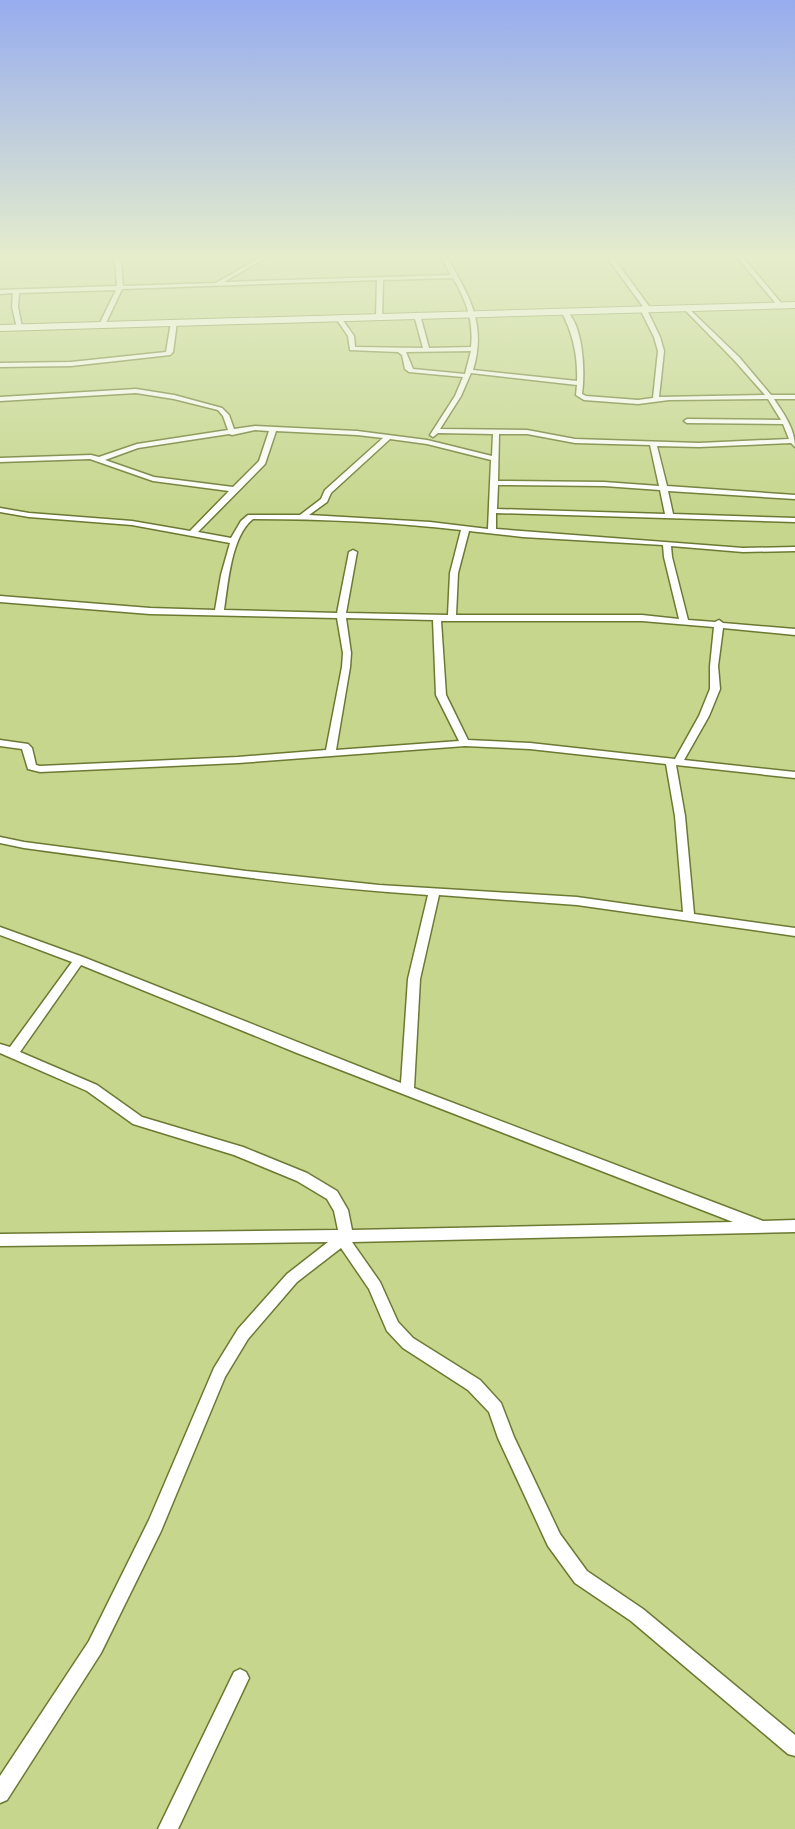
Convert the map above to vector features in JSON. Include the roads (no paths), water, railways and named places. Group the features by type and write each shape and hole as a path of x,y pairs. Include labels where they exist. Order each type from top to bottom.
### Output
{"street":[{"path":"0,365 79,364 168,354 171,341"},
{"path":"351,341 352,349 475,349"},
{"path":"425,341 427,350"},
{"path":"427,442 469,374 475,349 475,341"},
{"path":"577,341 582,374 579,395 584,398 631,402 656,399 795,397"},
{"path":"656,399 661,352 658,341"},
{"path":"436,430 536,433 575,441 708,445 794,443 792,431 768,396 743,366 719,341"},
{"path":"399,350 405,354 408,369 411,371 580,384"},
{"path":"0,399 136,390 174,397 220,409 226,415 232,433"},
{"path":"687,421 785,422"},
{"path":"98,460 138,446 249,429 357,433 427,442 494,459"},
{"path":"192,534 236,490 265,457 273,429"},
{"path":"492,531 496,432"},
{"path":"302,517 324,500 328,492 388,437"},
{"path":"653,443 662,489 670,517"},
{"path":"0,460 82,456 153,479 236,490"},
{"path":"493,483 604,484 795,497"},
{"path":"0,510 29,515 132,524 232,541"},
{"path":"492,510 795,520"},
{"path":"219,612 232,541 245,520 251,517 302,517 430,524 465,530 667,543 743,550 795,549"},
{"path":"452,617 452,584 456,555 465,530"},
{"path":"667,543 668,558 684,620"},
{"path":"330,754 346,667 347,653 341,614 354,552"},
{"path":"0,599 141,611 341,614 437,618 642,618 719,623 795,632"},
{"path":"437,618 441,695 464,743"},
{"path":"690,917 675,760 704,716 714,690 714,666 719,623"},
{"path":"0,743 25,746 31,767 40,769 238,760 330,754 372,748 464,743 530,746 675,760 795,775"},
{"path":"0,840 24,845 246,874 378,888 577,901 795,932"},
{"path":"407,1090 414,979 434,891"},
{"path":"0,931 79,960 407,1090 760,1226"},
{"path":"79,960 6,1051 92,1088 138,1121 238,1151 302,1177 332,1195 341,1210 345,1238 375,1286 392,1326 408,1343 474,1385 495,1408 506,1438 554,1540 581,1577 637,1615 795,1748"},
{"path":"0,1240 345,1238 795,1226"},
{"path":"0,1793 95,1646 155,1525 220,1373 243,1334 292,1278 345,1238"},
{"path":"168,1829 240,1678"}]}
